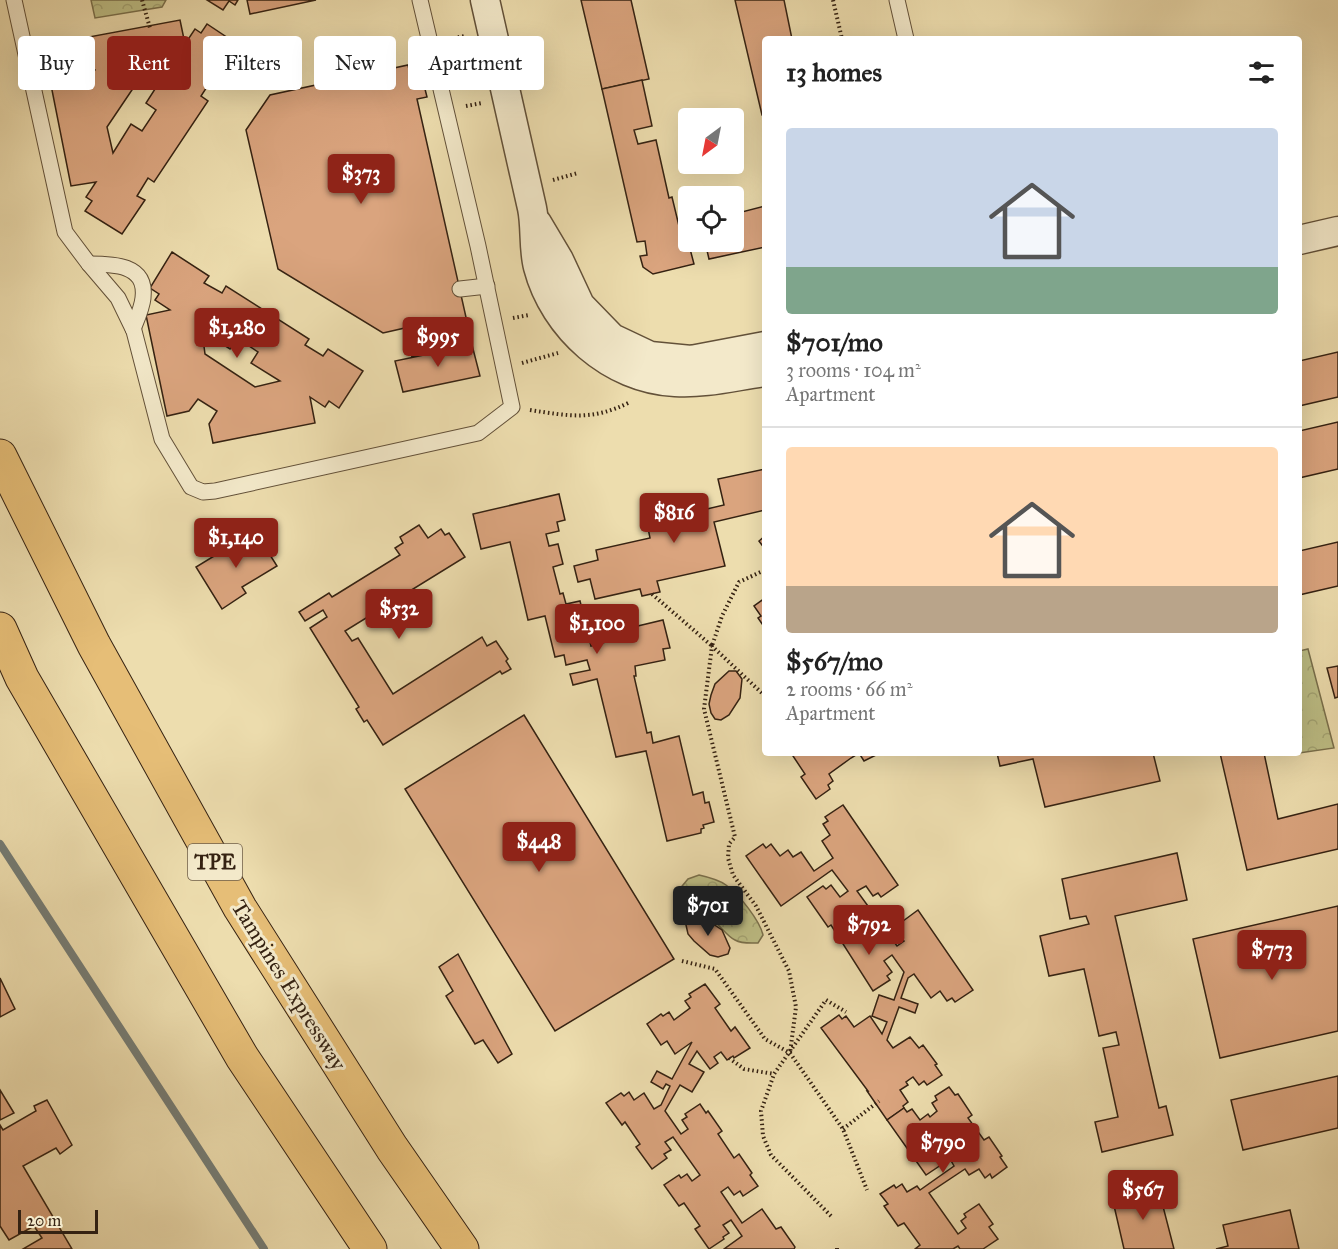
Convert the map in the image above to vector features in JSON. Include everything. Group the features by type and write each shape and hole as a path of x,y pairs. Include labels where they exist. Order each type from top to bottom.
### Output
{"highway":[{"name":"Tampines Expressway","path":"0,456 94,645 240,908 392,1148 462,1249"},
{"path":"0,629 11,669 242,1057 370,1249"}],"street":[{"path":"485,0 535,219 538,266 552,300 571,328 583,342 603,358 644,376 673,382 700,382 762,372"},
{"path":"535,219 559,260 580,305 612,338 650,356 691,360 762,347"},
{"path":"1302,239 1338,231"}],"lane":[{"path":"14,0 65,232 118,298 133,329 162,439 191,487 203,492 478,433 512,407 487,286 420,0"},
{"path":"897,0 905,36"},
{"path":"89,264 113,264 129,268 138,276 144,288 143,300 133,329"},
{"path":"460,289 487,286"}],"path":[{"path":"142,0 150,28"},
{"path":"833,0 841,36"},
{"path":"555,179 578,173"},
{"path":"511,366 557,353"},
{"path":"512,407 575,417 614,410 634,400"},
{"path":"762,571 738,582 722,616 712,646 704,709 735,837 729,844 728,858 733,875 756,906 789,971 796,1007 790,1053"},
{"path":"652,594 762,693"},
{"path":"682,961 715,969 765,1039 790,1053 843,1129 867,1190"},
{"path":"831,1216 771,1155 763,1136 761,1111 774,1074 826,1000 846,1012"},
{"path":"729,1058 744,1069 774,1074"},
{"path":"843,1129 879,1101"}],"green space":[{"path":"91,0 166,0 162,7 95,18"},
{"path":"1308,649 1334,748 1302,753 1302,650"},
{"path":"699,875 723,883 743,901 761,929 763,935 758,943 746,943 731,938 710,918 689,913 682,907 678,891 688,879"}],"building":[{"path":"207,0 238,0 235,5 229,1 223,10"},
{"path":"247,0 316,0 250,14"},
{"path":"581,0 631,0 649,79 602,89"},
{"path":"735,0 784,0 791,36 762,36 762,115"},
{"path":"180,20 183,36 107,36 107,90 132,90 107,127 113,153 131,124 142,131 156,110 146,103 154,90 191,90 190,36 195,29 201,33 207,24 225,36 203,36 203,90 205,90 201,96 208,101 154,182 148,178 137,196 145,200 122,234 85,211 92,201 86,197 96,182 71,186 52,90 95,90 94,36"},
{"path":"408,65 408,90 425,90 427,97 417,99 472,344 412,357 405,328 383,333 278,269 246,130 270,95 302,90 302,88 314,85 314,90 396,90 396,68"},
{"path":"642,80 652,126 634,130 638,144 656,140 669,198 672,197 678,222 678,252 691,252 694,264 653,274 643,267 640,256 647,255 645,241 637,242 602,89"},
{"path":"762,207 762,248 744,252 744,211"},
{"path":"172,252 209,276 204,283 222,293 226,286 309,339 305,345 323,356 328,349 363,371 339,408 329,401 325,407 310,397 315,423 213,443 209,424 217,411 198,399 189,411 167,416 146,315 170,310 155,300 159,294 150,288","holes":["202,331 230,349 237,338 258,352 251,363 280,381 255,387 205,354"]},
{"path":"707,252 742,252 709,259"},
{"path":"472,345 480,376 403,392 395,361"},
{"path":"1338,352 1338,397 1302,405 1302,360"},
{"path":"1338,422 1338,469 1302,477 1302,430"},
{"path":"762,470 762,511 714,522 725,566 657,581 660,592 642,596 640,589 595,599 590,579 578,582 574,566 598,560 596,550 650,538 647,523 724,505 718,479"},
{"path":"559,494 565,520 557,522 559,531 546,534 549,546 558,544 563,564 553,567 560,594 563,593 566,604 580,601 591,646 606,642 604,634 663,620 670,648 663,649 665,660 635,666 636,676 634,676 647,733 651,732 653,743 679,736 693,795 703,792 705,803 709,802 714,822 703,825 701,833 667,841 646,751 616,757 597,679 573,685 570,674 590,670 587,660 566,665 564,655 555,657 545,616 528,620 510,542 481,549 473,514"},
{"path":"419,525 428,538 441,529 445,535 449,533 465,557 345,631 352,641 358,638 393,694 482,637 487,646 496,641 508,659 506,661 511,669 502,674 500,671 383,745 367,720 364,722 356,709 359,707 310,628 327,617 323,610 305,621 299,612 329,593 332,597 400,555 395,548 403,543 400,537"},
{"path":"255,531 277,566 242,587 246,593 222,609 196,567"},
{"path":"1338,542 1338,586 1302,594 1302,550"},
{"path":"762,600 762,624 758,618 761,616 754,606"},
{"path":"1338,666 1338,697 1335,698 1327,668"},
{"path":"729,671 736,671 742,679 740,698 729,715 721,720 715,719 709,704 711,695 715,684"},
{"path":"524,715 674,959 555,1031 405,789"},
{"path":"793,756 854,756 829,774 833,781 828,785 830,789 816,799 801,777 805,774"},
{"path":"861,756 874,756 864,761"},
{"path":"998,756 1154,756 1160,781 1045,807 1033,759 1000,766"},
{"path":"1221,756 1265,756 1278,819 1338,804 1338,849 1247,870"},
{"path":"843,805 898,885 881,897 878,893 873,896 866,886 857,891 897,946 904,941 896,930 902,927 899,924 918,910 973,990 955,1002 952,998 947,1001 940,991 931,998 914,974 908,978 901,998 918,1004 915,1013 899,1007 887,1040 893,1048 910,1037 919,1048 923,1045 942,1075 927,1085 924,1081 919,1085 913,1077 906,1082 908,1085 900,1090 908,1102 903,1106 904,1108 887,1120 821,1028 839,1015 842,1019 846,1016 854,1027 870,1016 882,1034 887,1022 872,1016 879,995 894,1000 904,972 892,955 884,961 892,972 887,976 890,980 873,991 831,925 828,927 807,897 823,886 826,889 831,885 840,897 848,891 832,870 781,906 746,856 763,844 766,848 771,844 780,856 788,850 793,857 801,852 814,871 833,858 822,841 830,835 823,824 828,821 825,817"},
{"path":"1177,853 1187,900 1115,916 1159,1108 1166,1106 1173,1135 1102,1152 1095,1122 1118,1117 1103,1048 1119,1045 1116,1032 1099,1036 1084,969 1049,976 1040,936 1089,924 1086,916 1070,919 1062,879"},
{"path":"1338,906 1338,1031 1220,1058 1193,939"},
{"path":"704,918 722,930 730,948 728,954 718,957 710,955 694,941 688,934 686,925 688,919"},
{"path":"458,954 512,1054 498,1063 483,1040 475,1044 446,996 453,991 439,967"},
{"path":"0,978 15,1009 0,1017"},
{"path":"705,984 720,1004 715,1008 731,1031 735,1027 750,1048 727,1060 721,1052 714,1057 718,1063 710,1069 697,1051 689,1064 704,1072 692,1092 680,1085 665,1111 681,1134 688,1129 682,1120 687,1117 685,1114 700,1104 706,1113 708,1111 722,1131 718,1134 734,1158 739,1154 758,1186 743,1196 740,1191 734,1195 728,1187 721,1192 742,1223 762,1209 776,1229 781,1227 795,1247 794,1249 724,1249 742,1236 731,1220 723,1225 729,1233 709,1249 695,1229 700,1226 684,1203 679,1206 664,1185 679,1175 681,1178 687,1174 692,1181 700,1175 673,1137 665,1142 671,1150 664,1154 667,1158 652,1169 636,1147 640,1144 625,1122 622,1125 606,1103 621,1093 624,1096 629,1092 634,1100 644,1093 654,1109 661,1105 670,1086 666,1084 663,1089 651,1082 657,1071 672,1079 692,1042 675,1054 667,1041 661,1045 647,1024 661,1014 663,1016 669,1012 674,1020 690,1008 685,1001 691,997 689,994"},
{"path":"1338,1076 1338,1128 1243,1150 1231,1100"},
{"path":"949,1087 955,1095 958,1094 972,1115 968,1118 984,1140 989,1137 1007,1167 992,1178 990,1174 985,1178 979,1169 969,1175 965,1169 929,1193 958,1234 966,1228 961,1221 966,1217 964,1214 979,1204 993,1224 989,1227 998,1239 983,1249 960,1249 958,1246 953,1249 915,1249 920,1245 904,1223 898,1226 884,1206 888,1204 880,1194 894,1185 896,1188 902,1184 907,1192 917,1186 920,1190 954,1166 950,1159 926,1175 887,1120 904,1108 907,1112 912,1109 920,1120 928,1114 930,1117 937,1111 932,1103 937,1100 935,1096"},
{"path":"0,1090 14,1113 0,1120"},
{"path":"47,1100 72,1145 60,1154 56,1148 23,1166 72,1249 23,1249 42,1238 34,1226 9,1240 0,1226 0,1125 3,1130 36,1111 34,1106"},
{"path":"1158,1187 1174,1249 1124,1249 1112,1197"},
{"path":"1290,1210 1299,1249 1216,1249 1228,1246 1223,1225"}],"waterway":[{"path":"0,844 264,1249"}]}
